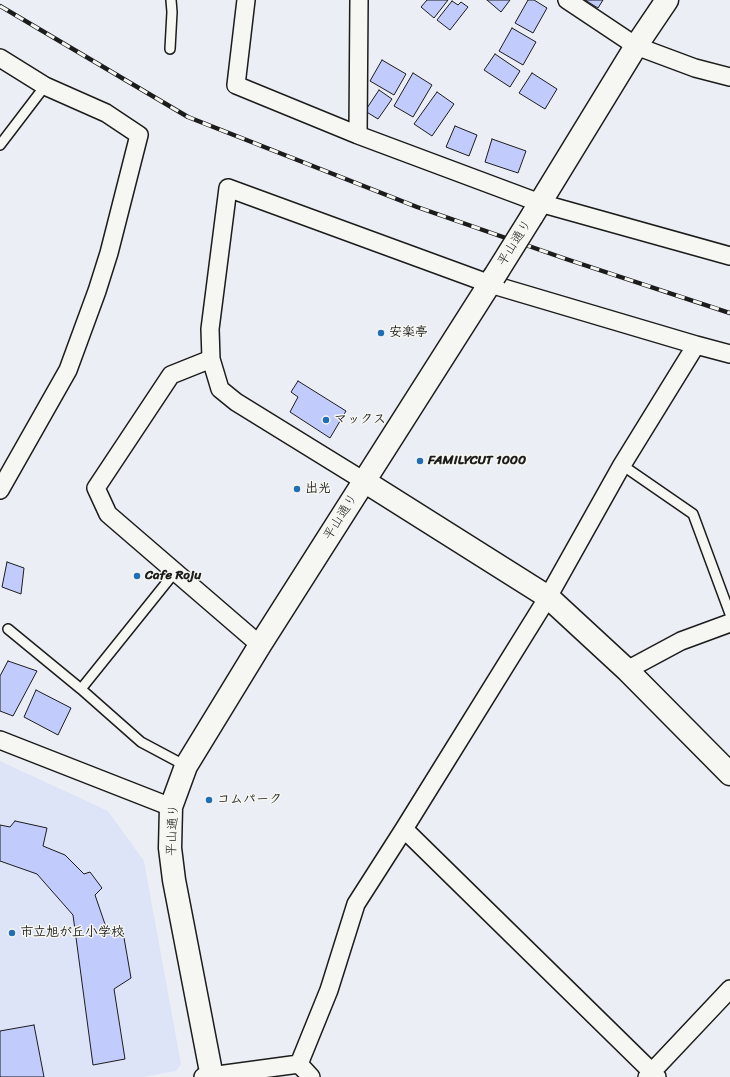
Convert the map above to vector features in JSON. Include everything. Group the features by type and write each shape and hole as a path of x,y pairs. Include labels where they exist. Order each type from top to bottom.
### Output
{"main road":[{"name":"平山通り","path":"209,1076 170,854 171,807 186,766 260,645 536,210 660,5"},
{"path":"364,481 548,597 627,670 730,774"}],"street":[{"path":"246,0 236,85 536,210 730,256"},
{"path":"358,135 359,0"},
{"path":"567,0 636,46 695,68 730,77"},
{"path":"660,5 678,0"},
{"path":"0,58 45,86 106,113 139,135 109,253 97,291 68,370 0,490"},
{"path":"364,481 236,402 220,389 211,359 210,329 228,188 492,280 696,345 730,354"},
{"path":"299,1064 329,990 356,904 548,597 622,465 696,345"},
{"path":"211,359 171,375 96,488 108,514 260,645"},
{"path":"627,670 681,641 730,623"},
{"path":"0,740 171,807"},
{"path":"404,829 652,1075 730,989"},
{"path":"209,1076 299,1064"},
{"path":"299,1064 311,1077"}],"lane":[{"path":"170,49 172,12 171,0"},
{"path":"0,145 45,86"},
{"path":"622,465 693,514 730,614"},
{"path":"81,689 175,572"},
{"path":"8,629 81,689 140,742 186,766"}],"shaded area":[{"path":"0,761 108,811 144,861 181,1064 176,1071 143,1077 0,1077"}],"building":[{"path":"427,0 448,0 434,18 421,7"},
{"path":"487,0 510,0 501,12"},
{"path":"528,0 534,0 547,8 533,33 515,23"},
{"path":"585,0 603,0 598,8"},
{"path":"452,1 458,5 461,2 468,7 450,30 437,20"},
{"path":"512,28 536,42 523,65 499,51"},
{"path":"495,54 520,71 510,87 484,70"},
{"path":"382,60 406,74 394,95 370,81"},
{"path":"413,73 432,85 413,117 394,106"},
{"path":"532,73 557,89 545,109 519,93"},
{"path":"379,90 392,99 378,119 365,111"},
{"path":"437,92 454,104 432,136 414,124"},
{"path":"455,126 477,135 469,156 446,147"},
{"path":"492,139 526,151 518,173 485,162"},
{"path":"298,381 346,411 330,438 290,412 298,397 291,392"},
{"path":"7,562 24,568 21,594 2,587"},
{"path":"8,661 37,671 13,716 0,711 0,676"},
{"path":"36,690 71,708 58,735 24,717"},
{"path":"15,821 47,828 43,846 65,855 84,874 90,872 102,888 95,895 107,930 123,932 131,978 114,989 125,1059 93,1065 73,915 37,874 0,861 0,825 10,827"},
{"path":"34,1025 44,1077 0,1077 0,1031"}],"railway":[{"path":"0,6 188,117 417,207 566,259 730,313"}],"place":[{"name":"安楽亭","path":"381,333"},
{"name":"マックス","path":"326,420"},
{"name":"FAMILYCUT 1000","path":"420,461"},
{"name":"出光","path":"297,489"},
{"name":"Cafe Roju","path":"137,576"},
{"name":"コムパーク","path":"209,800"},
{"name":"市立旭が丘小学校","path":"12,933"}]}
